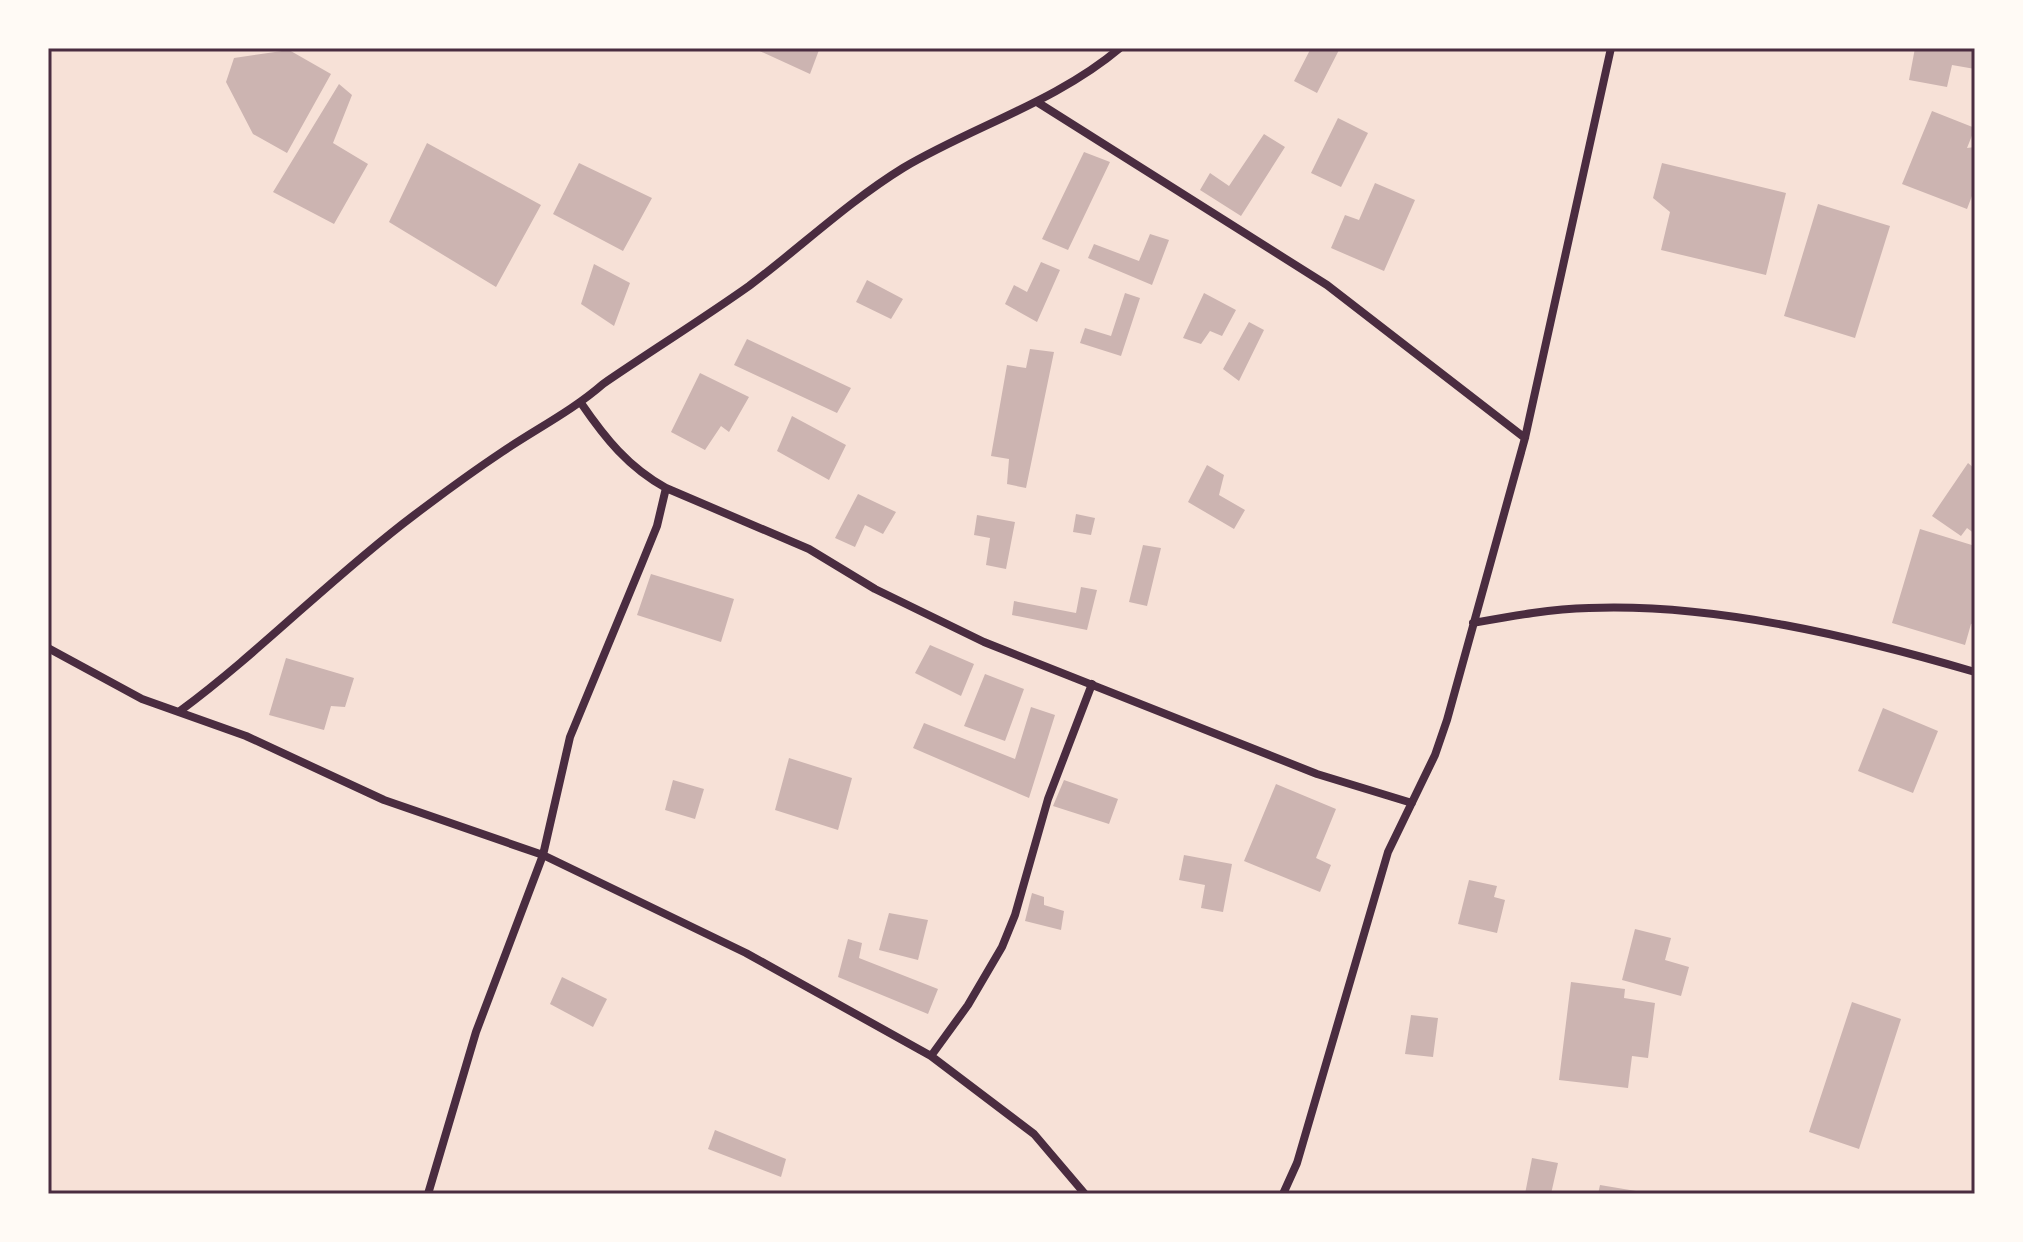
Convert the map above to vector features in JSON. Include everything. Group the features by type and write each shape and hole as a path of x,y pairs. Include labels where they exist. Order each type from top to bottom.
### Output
{"street":[{"path":"180,711 221,681 282,625 411,517 749,285 852,203 901,169 1078,79 1120,48"},
{"path":"1283,1194 1297,1163 1388,852 1439,743 1525,438 1611,48"},
{"path":"1037,102 1327,285 1525,438"},
{"path":"581,403 603,436 627,462 666,488 809,549 875,589 984,642 1317,774 1412,803"},
{"path":"428,1194 476,1032 543,855 570,737 647,551 666,488"},
{"path":"1473,623 1525,613 1589,608 1696,612 1872,645 1975,672"},
{"path":"48,648 142,699 297,758 384,800 543,855 746,953 931,1056 1034,1134 1085,1194"},
{"path":"931,1056 968,1005 1002,947 1015,915 1048,799 1092,684"}],"building":[{"path":"753,48 816,48 819,50 810,74"},
{"path":"1311,48 1340,48 1317,93 1294,81"},
{"path":"1915,48 1975,48 1975,69 1952,65 1947,87 1909,80"},
{"path":"289,50 331,74 287,153 253,134 226,82 234,58"},
{"path":"339,84 352,95 333,143 368,164 334,224 273,192"},
{"path":"1932,111 1975,128 1967,148 1975,147 1975,188 1967,209 1902,184"},
{"path":"1338,118 1368,133 1341,187 1311,173"},
{"path":"1264,134 1285,147 1241,216 1200,190 1210,173 1229,186"},
{"path":"427,143 541,205 496,287 389,222"},
{"path":"1084,152 1110,162 1068,250 1042,239"},
{"path":"579,163 652,198 623,251 553,214"},
{"path":"1662,163 1786,193 1766,275 1661,250 1670,212 1653,198"},
{"path":"1375,183 1415,200 1384,271 1331,248 1345,215 1359,220"},
{"path":"1818,204 1890,226 1855,338 1784,316"},
{"path":"1150,234 1169,240 1152,285 1088,258 1094,244 1139,261"},
{"path":"1041,262 1060,270 1037,322 1005,304 1014,285 1027,292"},
{"path":"594,264 630,283 614,326 581,304"},
{"path":"867,280 903,299 891,319 856,302"},
{"path":"1125,293 1140,298 1121,356 1080,343 1085,328 1111,336"},
{"path":"1204,293 1236,310 1222,336 1210,331 1201,344 1183,338"},
{"path":"1249,322 1264,330 1239,381 1223,369"},
{"path":"747,339 851,388 837,413 734,365"},
{"path":"1030,349 1054,352 1026,488 1007,484 1009,459 991,456 1007,365 1026,368"},
{"path":"700,373 749,397 729,432 721,426 705,450 671,432"},
{"path":"792,416 846,445 829,480 777,451"},
{"path":"1968,463 1975,469 1975,534 1967,528 1961,536 1932,516"},
{"path":"1207,465 1224,475 1219,495 1245,510 1234,529 1188,502"},
{"path":"858,494 896,512 883,534 865,525 855,547 835,538"},
{"path":"1076,514 1095,518 1091,535 1073,532"},
{"path":"977,515 1015,522 1006,569 986,565 990,538 974,535"},
{"path":"1920,529 1975,546 1975,623 1971,624 1965,645 1892,623"},
{"path":"1143,545 1161,548 1147,606 1129,602"},
{"path":"651,574 734,599 721,642 637,615"},
{"path":"1081,587 1097,590 1087,630 1012,615 1014,601 1076,613"},
{"path":"930,645 974,664 961,696 915,673"},
{"path":"286,658 354,678 345,707 331,706 324,730 269,715"},
{"path":"985,674 1024,689 1005,741 964,726"},
{"path":"1031,707 1055,715 1029,798 913,748 924,723 1015,759"},
{"path":"1883,708 1938,731 1913,793 1858,771"},
{"path":"789,758 852,778 838,830 775,810"},
{"path":"673,780 704,789 695,819 665,810"},
{"path":"1064,780 1118,799 1109,824 1053,806"},
{"path":"1276,784 1336,809 1316,858 1331,865 1320,892 1244,861"},
{"path":"1184,855 1232,864 1223,912 1201,908 1205,885 1179,880"},
{"path":"1469,880 1497,886 1494,897 1505,900 1497,933 1458,924"},
{"path":"1032,893 1044,897 1044,905 1064,911 1061,930 1025,921"},
{"path":"889,913 928,920 918,960 879,950"},
{"path":"1635,929 1671,938 1665,960 1689,967 1681,996 1622,980"},
{"path":"848,939 862,943 859,958 938,989 928,1014 838,977"},
{"path":"562,977 607,999 593,1027 550,1004"},
{"path":"1571,982 1625,989 1624,998 1655,1003 1648,1058 1632,1056 1628,1088 1559,1080"},
{"path":"1852,1002 1901,1019 1859,1149 1809,1132"},
{"path":"1411,1015 1438,1018 1433,1057 1405,1054"},
{"path":"715,1130 786,1159 781,1177 708,1149"},
{"path":"1532,1158 1558,1163 1551,1194 1525,1194"},
{"path":"1600,1185 1642,1192 1642,1194 1598,1194"}]}
